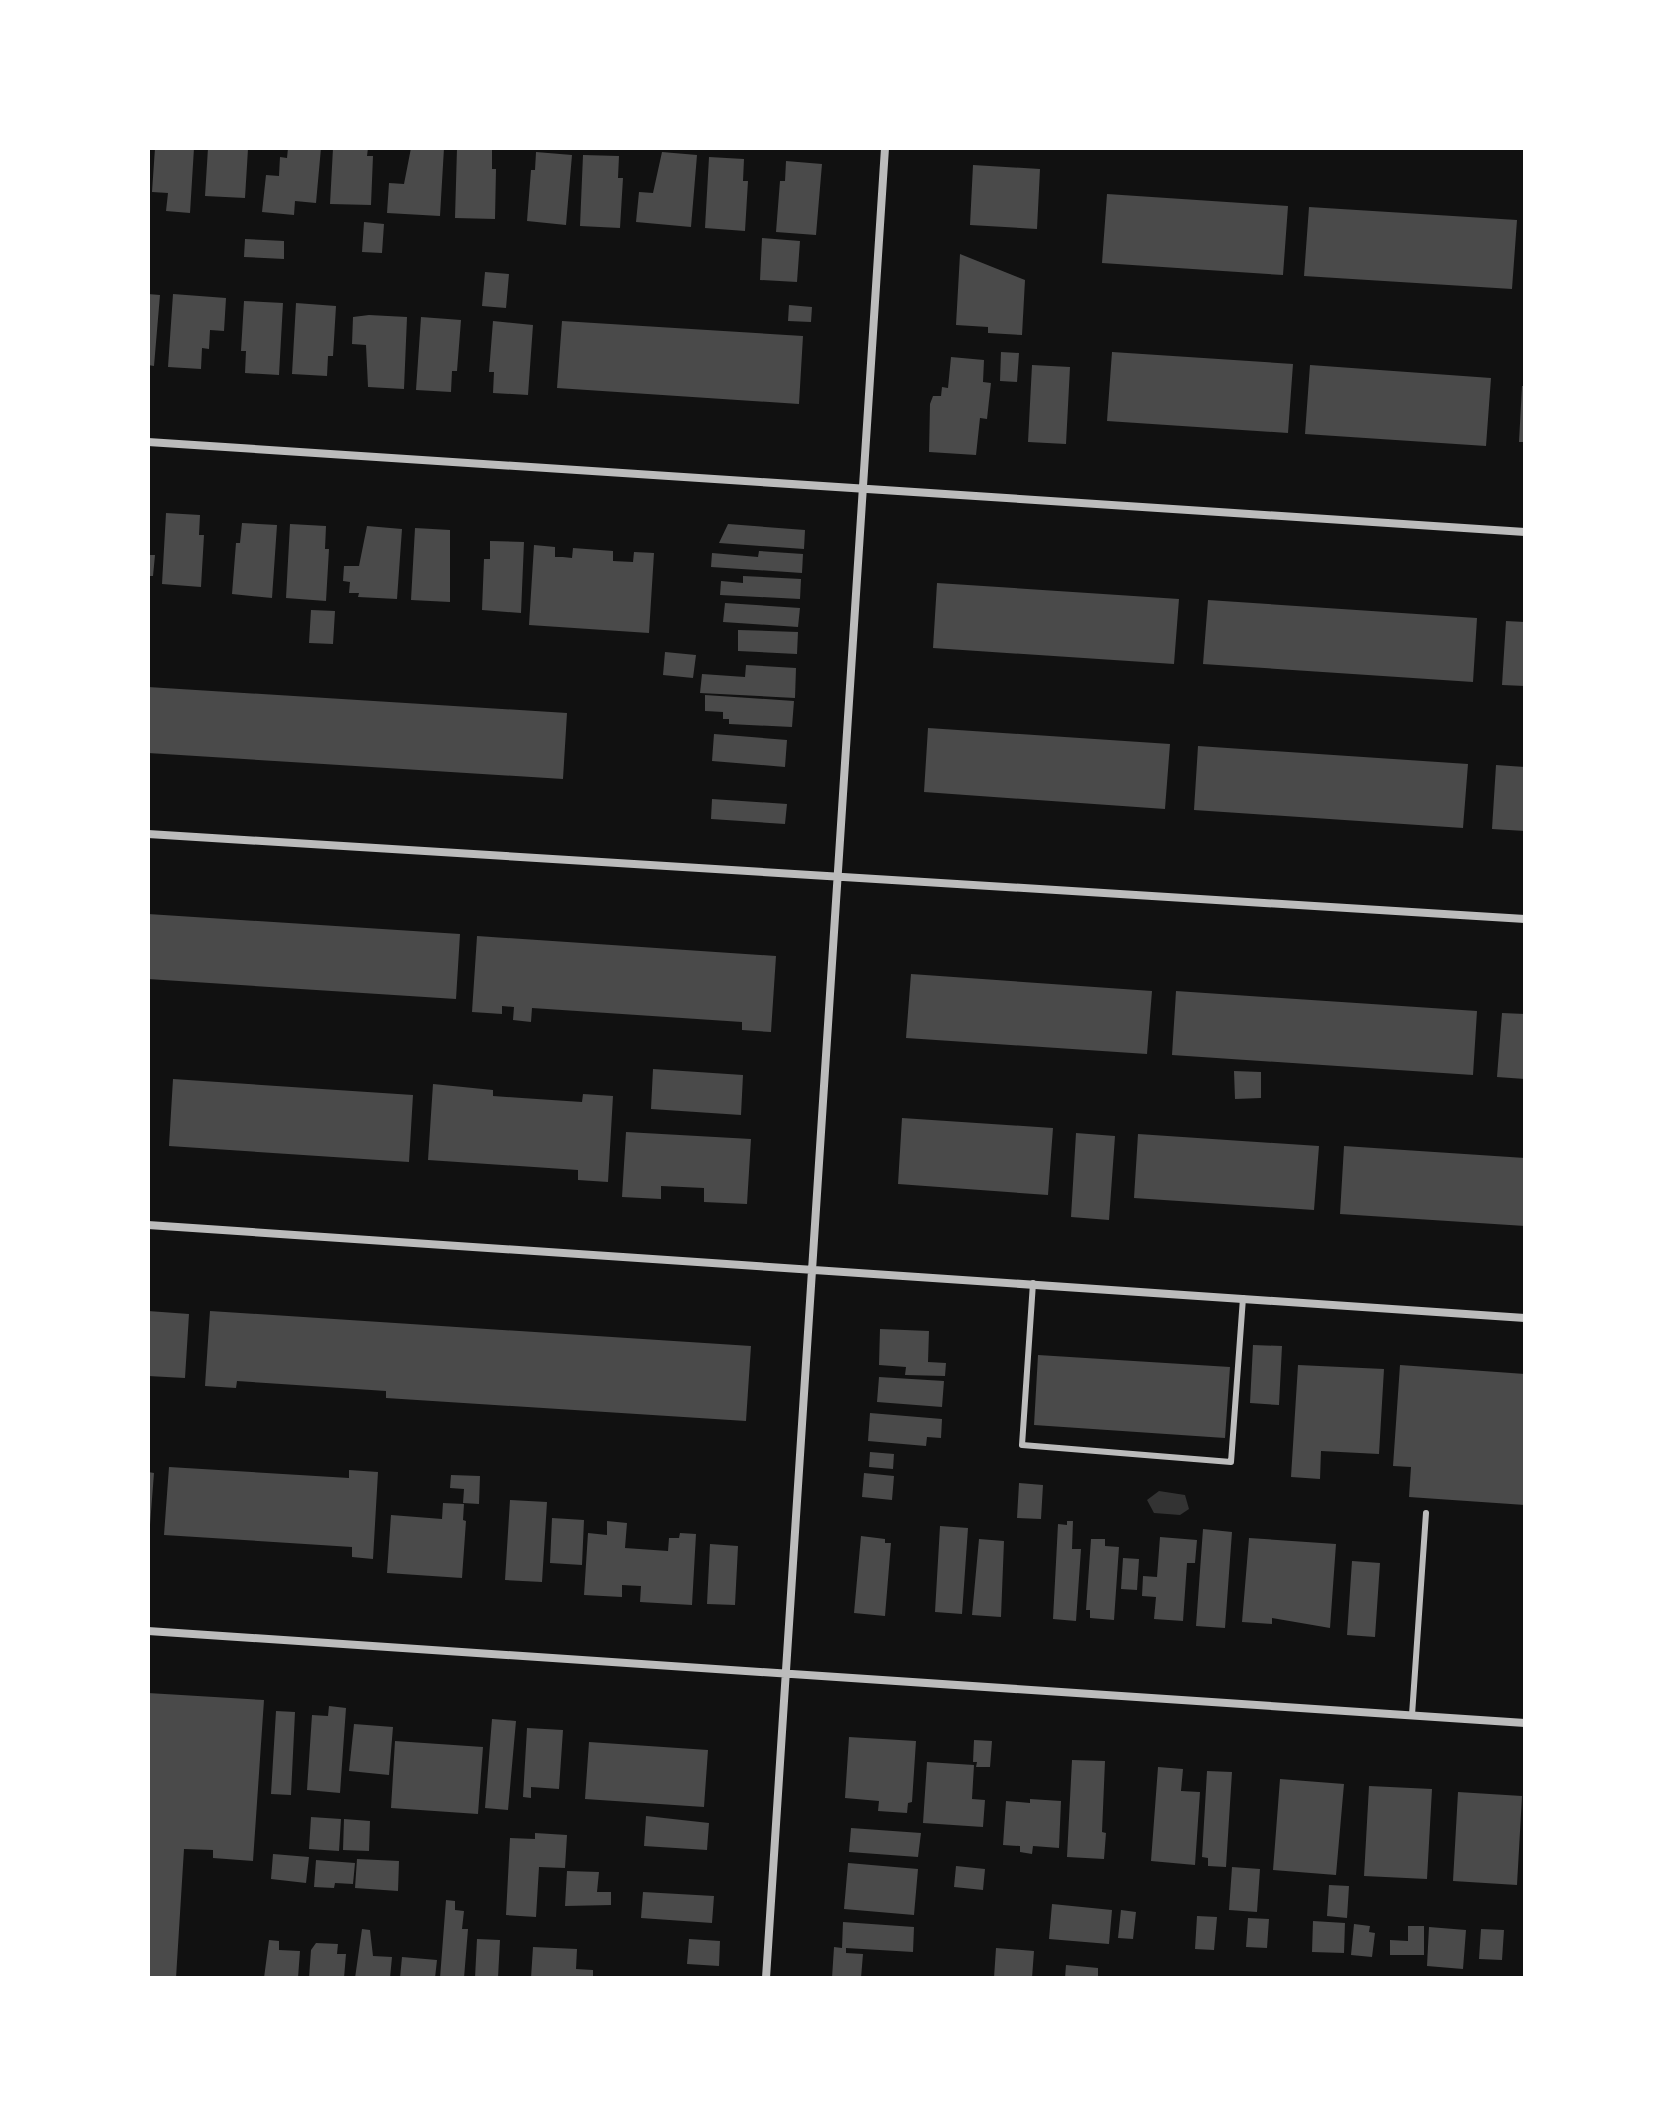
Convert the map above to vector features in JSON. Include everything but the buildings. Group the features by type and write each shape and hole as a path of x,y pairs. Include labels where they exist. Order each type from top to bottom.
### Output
{"street":[{"path":"766,1978 885,148"},
{"path":"148,442 1525,532"},
{"path":"148,834 1525,919"},
{"path":"148,1225 1525,1318"},
{"path":"148,1631 1525,1723"}],"lane":[{"path":"1033,1283 1022,1445 1231,1462 1243,1298"},
{"path":"1412,1715 1426,1513"}],"shaded area":[{"path":"1159,1491 1185,1495 1189,1509 1180,1515 1154,1513 1147,1500"}]}
